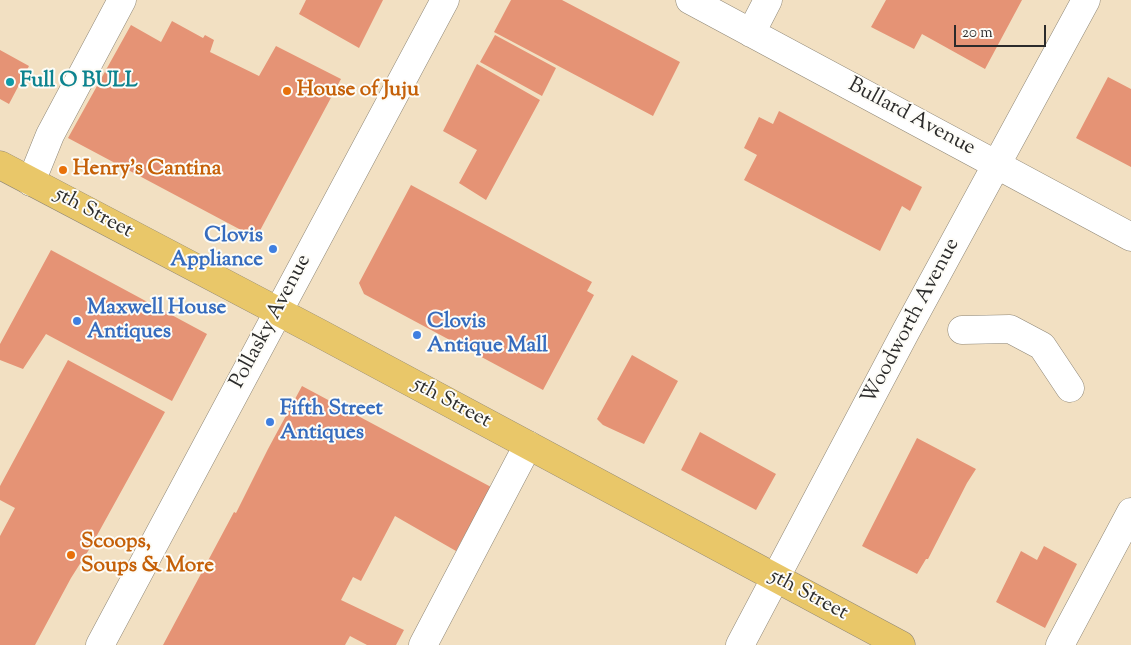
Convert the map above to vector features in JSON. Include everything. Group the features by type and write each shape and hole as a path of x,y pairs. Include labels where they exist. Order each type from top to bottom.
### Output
{"main road":[{"name":"5th Street","path":"0,165 278,311 901,645"}],"street":[{"path":"31,182 50,135 122,0"},
{"name":"Pollasky Avenue","path":"100,645 445,0"},
{"name":"Bullard Avenue","path":"690,0 1131,237"},
{"path":"751,33 768,0"},
{"name":"Woodworth Avenue","path":"740,645 1086,0"},
{"path":"962,330 1010,329 1042,346 1070,388"},
{"path":"423,645 528,446"},
{"path":"1060,645 1131,512"}],"building":[{"path":"306,0 383,0 359,48 299,14"},
{"path":"511,0 562,0 680,62 653,116 494,32"},
{"path":"886,0 1022,0 985,69 922,34 914,49 871,27"},
{"path":"172,21 203,38 205,35 214,40 210,52 259,76 276,46 341,79 256,238 68,138 131,25 161,42"},
{"path":"495,35 556,68 542,96 480,62"},
{"name":"Full O BULL","path":"0,50 29,66 9,104 0,99"},
{"path":"477,64 540,100 486,200 459,183 477,150 443,131"},
{"path":"1108,77 1131,89 1131,167 1076,138"},
{"path":"779,111 922,187 910,211 902,206 880,251 744,180 757,155 744,148 759,117 773,124"},
{"path":"411,185 592,282 587,291 594,295 543,390 364,294 359,283"},
{"path":"51,250 207,334 172,401 46,334 23,369 0,360 0,344"},
{"path":"632,355 678,381 644,444 603,425 597,419"},
{"path":"68,360 165,412 35,645 0,645 0,536 15,508 0,500 0,486"},
{"path":"302,386 491,487 456,551 395,516 361,581 353,577 341,600 404,630 396,645 367,645 350,636 345,645 163,645 234,512 236,513"},
{"path":"700,432 776,474 756,510 681,470"},
{"path":"917,438 976,469 928,559 926,559 917,574 862,546"},
{"path":"1044,546 1077,564 1045,628 996,602 1021,551 1037,560"}],"place":[{"name":"Full O BULL","path":"10,82"},
{"name":"House of Juju","path":"287,91"},
{"name":"Henry's Cantina","path":"63,170"},
{"name":"Clovis Appliance","path":"273,249"},
{"name":"Maxwell House Antiques","path":"77,321"},
{"name":"Clovis Antique Mall","path":"417,335"},
{"name":"Fifth Street Antiques","path":"270,422"},
{"name":"Scoops, Soups & More","path":"71,555"}]}
